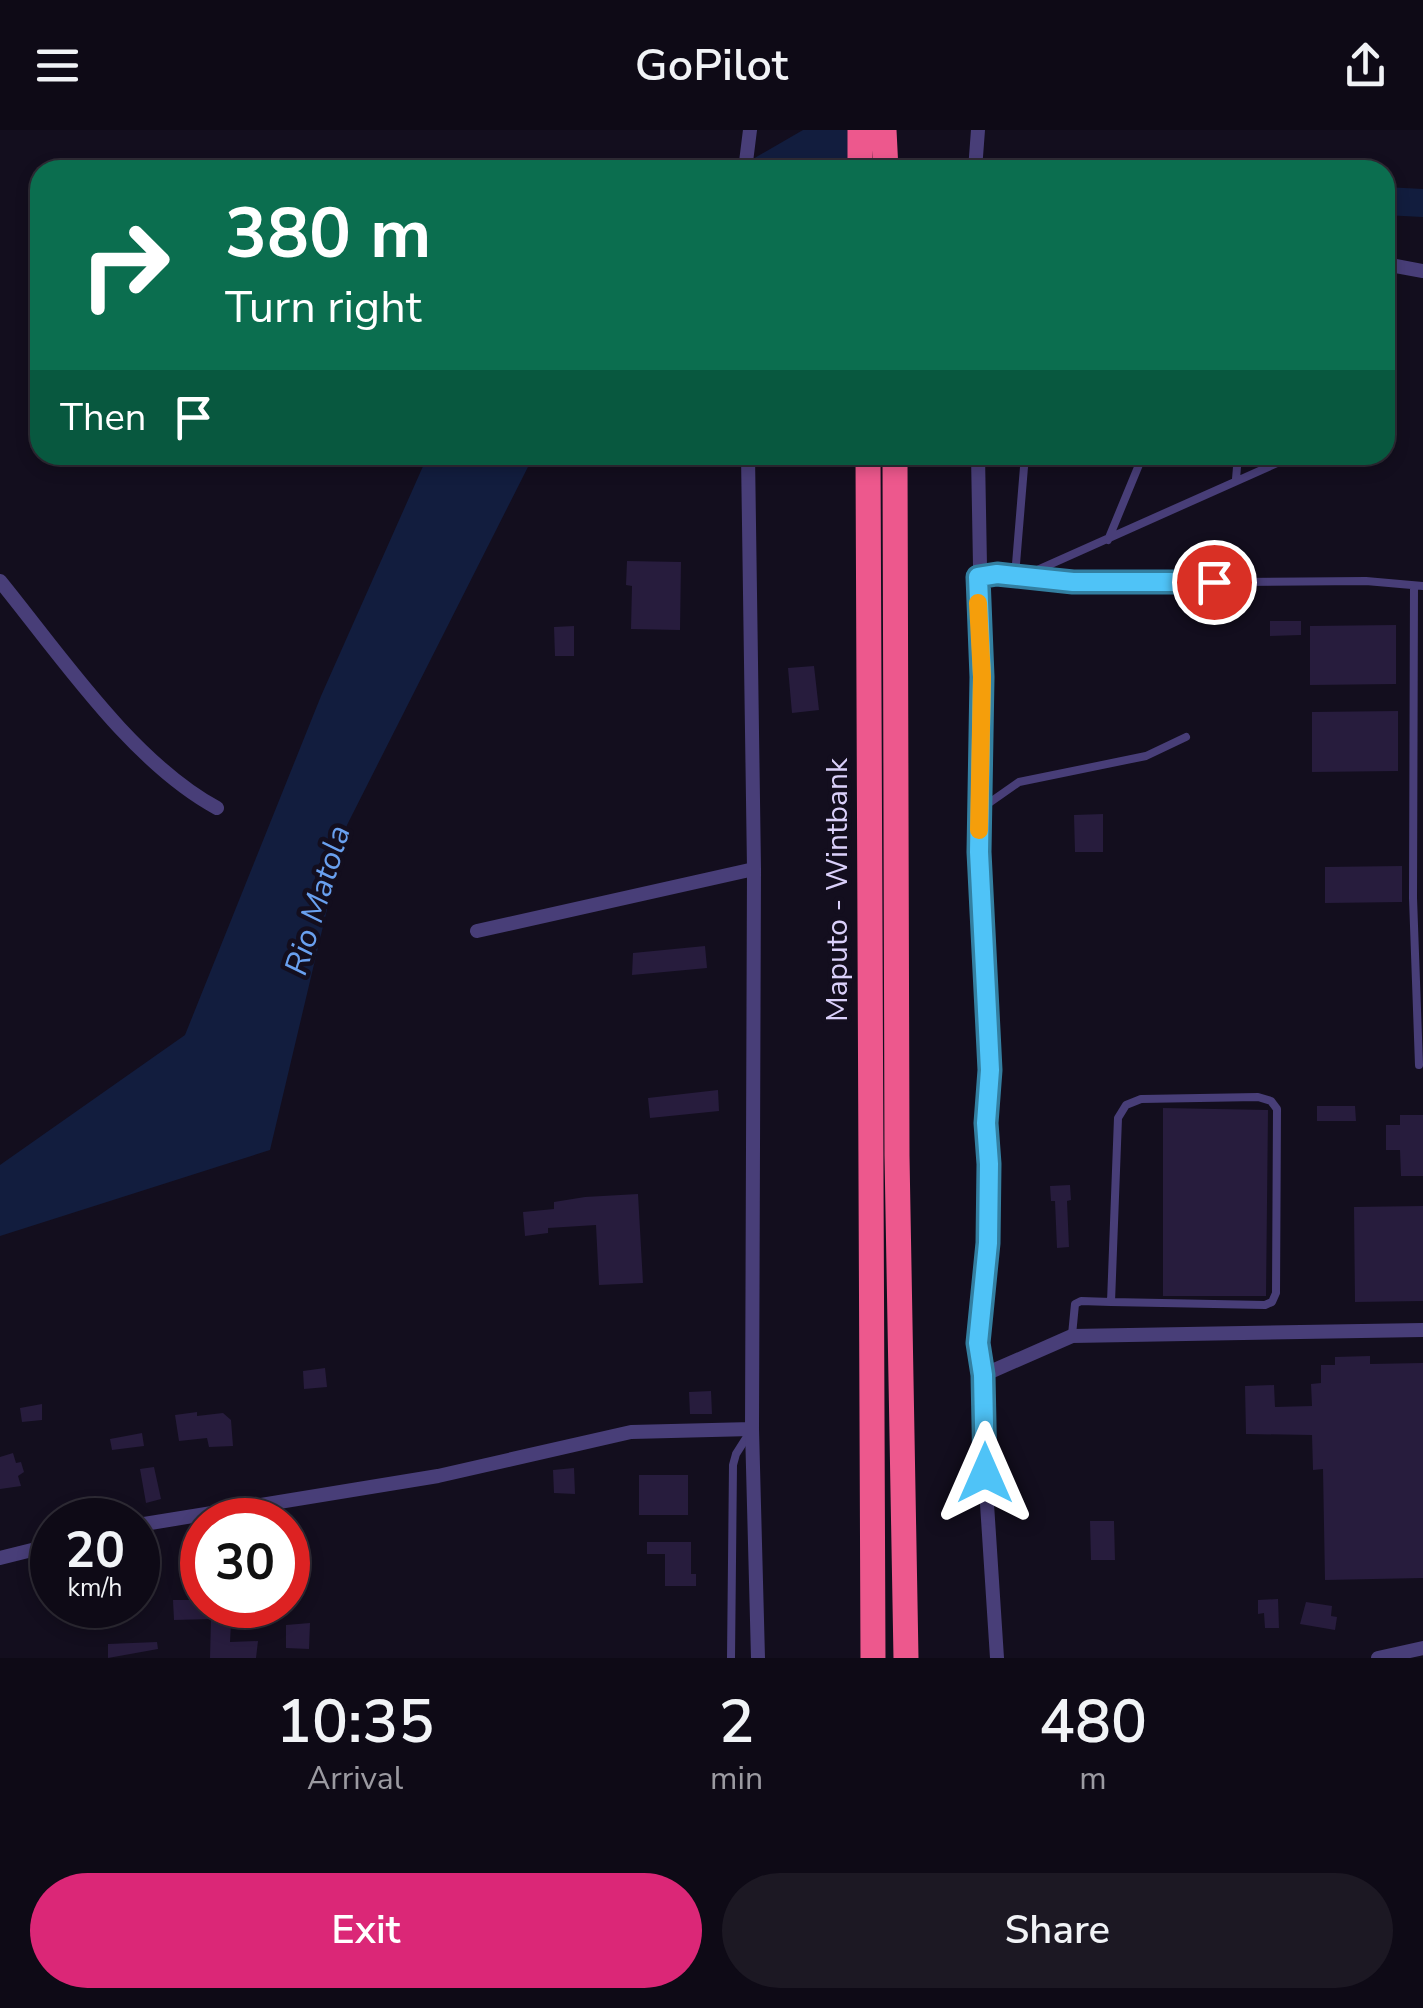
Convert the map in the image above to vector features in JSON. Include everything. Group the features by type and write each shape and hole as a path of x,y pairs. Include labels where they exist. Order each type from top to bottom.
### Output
{"highway":[{"path":"860,130 860,160"},
{"path":"884,130 886,160"},
{"name":"Maputo - Wintbank","path":"868,465 872,1658"},
{"name":"Maputo - Wintbank","path":"895,465 895,908 906,1658"}],"street":[{"path":"746,160 750,130"},
{"path":"976,160 978,130"},
{"path":"1395,266 1423,270"},
{"path":"748,465 754,868 752,1429 758,1658"},
{"path":"978,465 982,677 979,810 990,1070 986,1123 988,1243 978,1343 983,1375 997,1658"},
{"path":"0,580 110,717 186,792 217,808"},
{"path":"477,930 754,868"},
{"path":"983,1375 1072,1336 1423,1330"},
{"path":"160,1521 438,1476 630,1432 752,1429"},
{"path":"0,1558 30,1550"},
{"path":"1378,1658 1423,1648"}],"lane":[{"path":"1019,576 1025,465"},
{"path":"1108,540 1139,465"},
{"path":"1236,479 1237,465"},
{"path":"1019,576 1108,540 1236,479 1276,465"},
{"path":"978,577 1019,576 1073,582 1366,581 1418,586 1413,898 1419,1065"},
{"path":"979,810 1019,782 1146,756 1186,736"},
{"path":"1072,1336 1072,1310 1081,1300 1111,1302 1265,1305 1272,1302 1276,1293 1276,1109 1271,1101 1258,1097 1141,1100 1126,1105 1118,1118 1111,1302"},
{"path":"731,1658 733,1466 752,1429"}],"water":[{"path":"803,130 848,130 850,160 751,160"},
{"path":"424,465 529,465 347,825 270,1150 0,1236 0,1165 185,1035 321,696"}],"building":[{"path":"627,561 681,562 680,630 631,629 632,586 626,585"},
{"path":"1270,621 1301,621 1301,635 1270,636"},
{"path":"1396,625 1396,684 1310,685 1310,626"},
{"path":"574,626 574,656 555,656 554,627"},
{"path":"814,666 819,710 792,713 788,668"},
{"path":"1398,711 1398,771 1312,772 1312,712"},
{"path":"1103,814 1103,852 1075,852 1074,815"},
{"path":"1402,866 1402,902 1325,903 1325,867"},
{"path":"705,946 707,968 632,975 633,953"},
{"path":"718,1090 719,1111 650,1118 648,1098"},
{"path":"1317,1106 1355,1106 1356,1121 1317,1121"},
{"path":"1163,1108 1268,1110 1266,1296 1163,1296"},
{"path":"1400,1115 1423,1115 1423,1176 1401,1176 1400,1150 1386,1150 1386,1125 1400,1125"},
{"path":"1070,1185 1069,1247 1057,1248 1055,1201 1051,1201 1050,1186"},
{"path":"638,1194 643,1283 599,1285 596,1225 548,1228 548,1233 525,1236 523,1212 554,1209 554,1202 585,1197"},
{"path":"1423,1206 1423,1301 1355,1302 1354,1207"},
{"path":"1370,1356 1370,1364 1423,1363 1423,1578 1325,1580 1323,1469 1313,1470 1312,1435 1246,1434 1245,1386 1274,1385 1275,1407 1312,1406 1311,1384 1321,1383 1321,1365 1335,1365 1335,1357"},
{"path":"325,1368 327,1387 304,1389 303,1371"},
{"path":"711,1391 712,1414 690,1414 689,1392"},
{"path":"42,1404 42,1420 22,1422 20,1408"},
{"path":"197,1412 197,1416 223,1413 231,1420 233,1446 209,1447 207,1438 179,1441 175,1415"},
{"path":"142,1433 144,1446 112,1450 110,1439"},
{"path":"13,1453 24,1472 18,1476 21,1486 0,1489 0,1457"},
{"path":"154,1467 161,1499 145,1498 140,1469"},
{"path":"574,1468 575,1494 554,1493 553,1470"},
{"path":"639,1475 688,1475 688,1515 639,1515"},
{"path":"1090,1521 1114,1521 1115,1560 1091,1560"},
{"path":"647,1542 691,1542 691,1574 696,1574 696,1586 665,1586 665,1554 647,1554"},
{"path":"1278,1599 1279,1628 1265,1628 1264,1613 1258,1614 1258,1600"},
{"path":"173,1600 180,1600 180,1620 174,1620"},
{"path":"1306,1602 1332,1606 1331,1616 1337,1617 1335,1630 1300,1624"},
{"path":"211,1628 231,1628 230,1642 258,1641 256,1658 210,1658"},
{"path":"286,1628 310,1628 309,1649 286,1648"},
{"path":"157,1642 158,1649 108,1658 108,1644"}],"waterway":[{"name":"Rio Matola","path":"1395,202 1423,203"}],"slow traffic":[{"path":"978,603 982,677 979,830"}],"route":[{"path":"985,1473 986,1427 978,1343 988,1243 986,1123 990,1070 979,852 982,677 978,577 997,574 1073,582 1214,582"}]}
